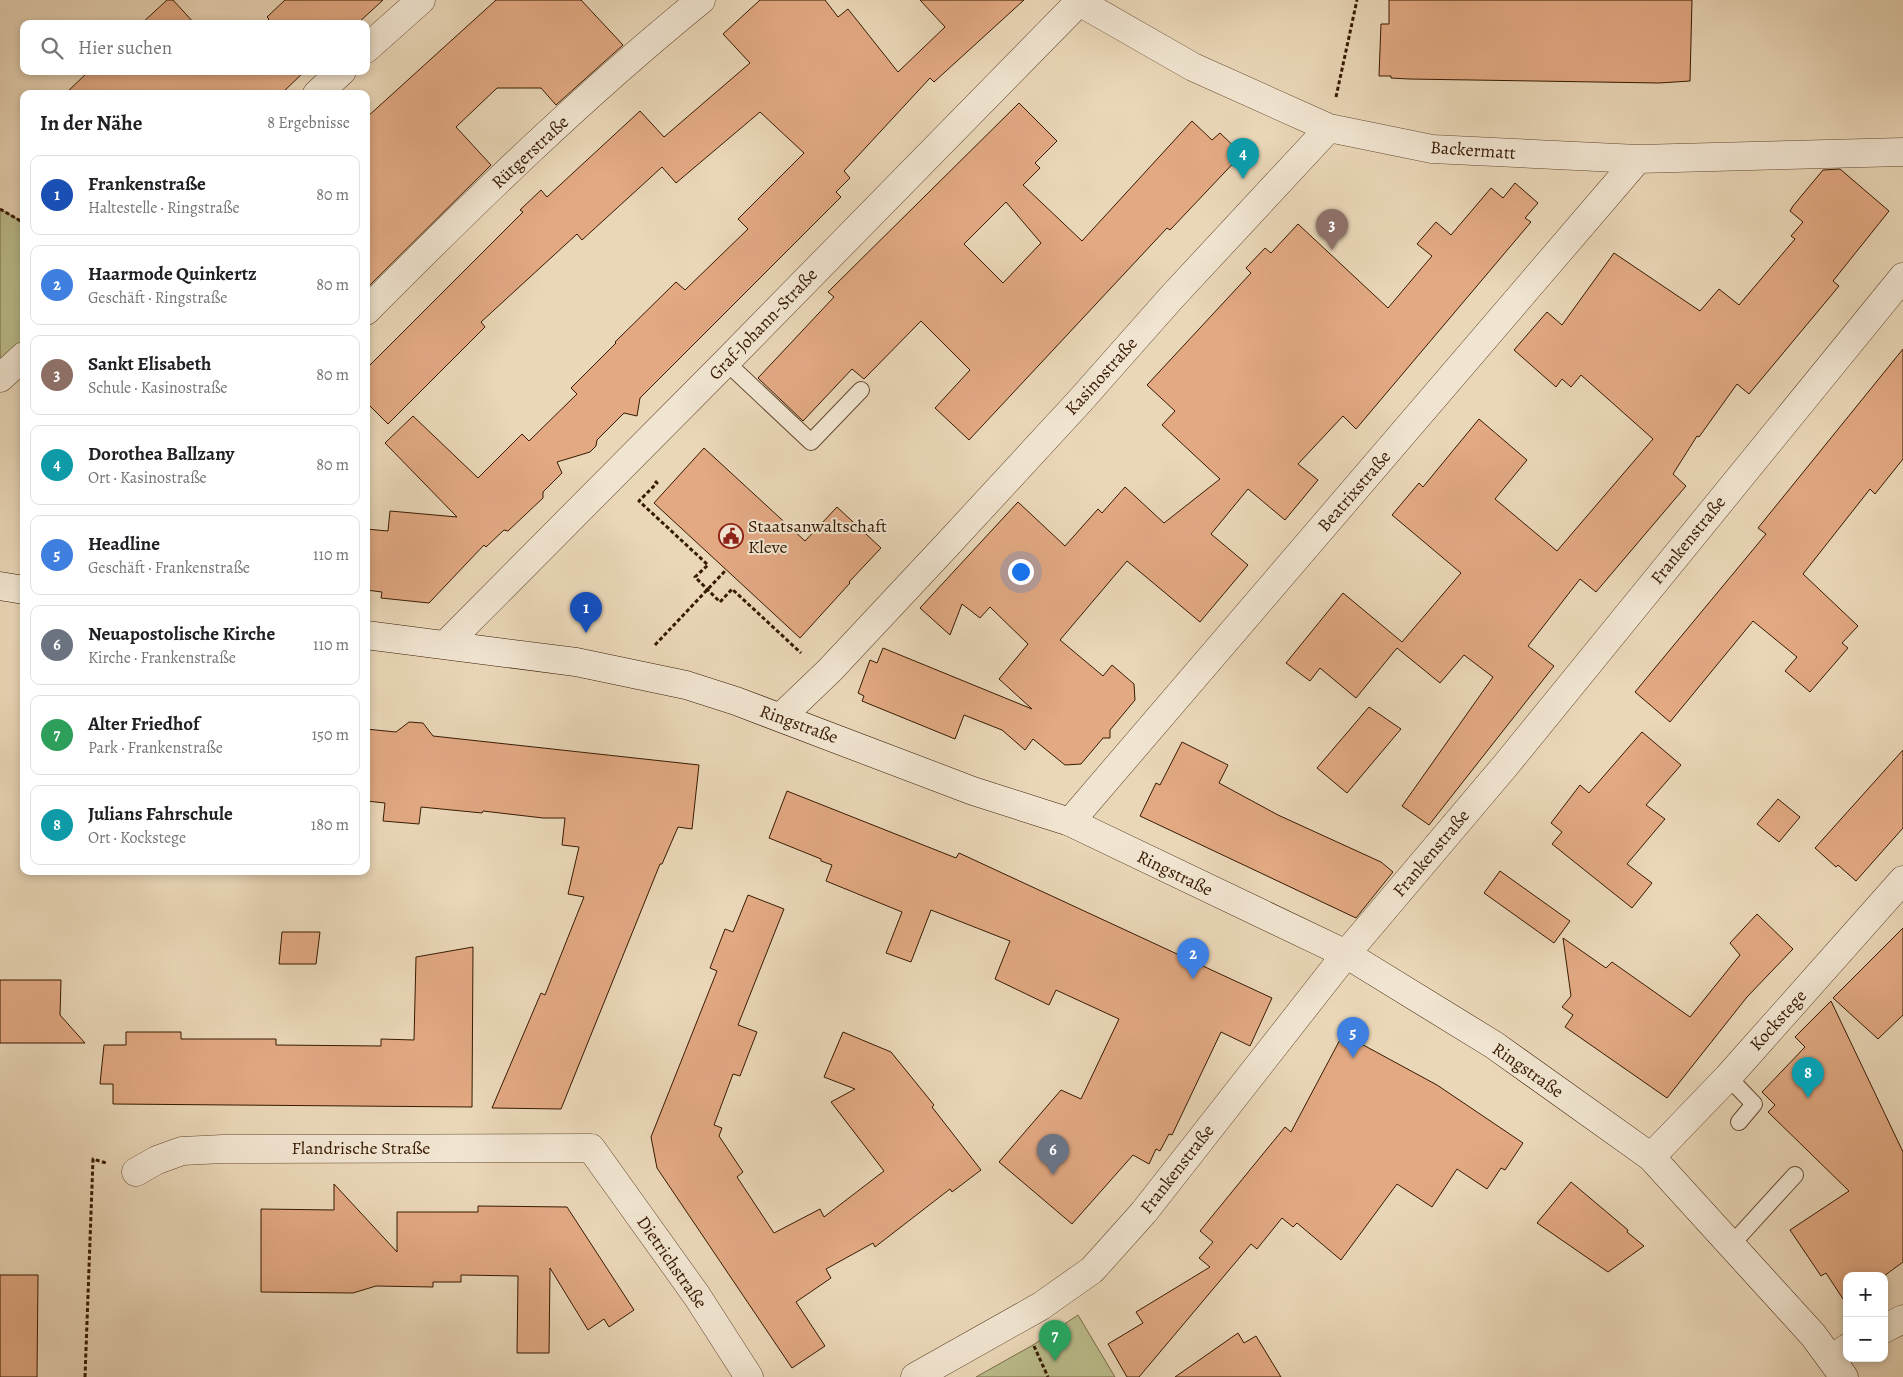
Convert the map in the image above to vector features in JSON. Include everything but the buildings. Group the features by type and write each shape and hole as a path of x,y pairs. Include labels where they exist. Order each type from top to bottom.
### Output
{"street":[{"path":"370,45 420,0"},
{"name":"Rütgerstraße","path":"370,307 466,211 653,39 701,0"},
{"name":"Backermatt","path":"1077,1 1193,67 1329,128 1432,149 1638,159 1903,152"},
{"name":"Graf-Johann-Straße","path":"446,644 726,362 1077,1"},
{"path":"321,90 338,75"},
{"name":"Kasinostraße","path":"781,717 830,670 1072,410 1171,298 1329,128"},
{"name":"Beatrixstraße","path":"1070,822 1638,159"},
{"name":"Frankenstraße","path":"915,1377 1041,1306 1092,1270 1144,1212 1346,954 1505,766 1903,277"},
{"path":"0,378 20,360"},
{"path":"0,586 20,589"},
{"name":"Ringstraße","path":"370,635 576,662 686,685 781,717 973,791 1070,822 1346,954 1494,1046 1651,1157 1813,1334 1841,1362"},
{"name":"Kockstege","path":"1651,1157 1728,1077 1903,880"},
{"name":"Flandrische Straße","path":"136,1172 158,1160 182,1151 223,1149 591,1148"},
{"name":"Dietrichstraße","path":"591,1148 697,1296 749,1377"},
{"path":"1888,1327 1903,1319"}],"lane":[{"path":"726,362 811,442 861,390"},
{"path":"1728,1077 1754,1104 1739,1122"},
{"path":"1732,1244 1795,1175"}],"path":[{"path":"1329,128 1357,0"},
{"path":"0,209 20,221"},
{"path":"654,486 639,501 708,565 695,577 720,602 732,589 802,653 807,648 830,670"},
{"path":"629,672 725,570"},
{"path":"85,1377 93,1159"}],"green space":[{"path":"0,209 20,221 20,360 0,378"},
{"path":"1078,1315 1115,1377 976,1377 1033,1345"}],"place":[{"name":"Dorothea Ballzany","path":"1243,179"},
{"name":"Sankt Elisabeth","path":"1332,250"},
{"name":"Staatsanwaltschaft Kleve","path":"731,536"},
{"name":"Frankenstraße","path":"586,633"},
{"name":"Haarmode Quinkertz","path":"1193,979"},
{"name":"Headline","path":"1353,1058"},
{"name":"Julians Fahrschule","path":"1808,1098"},
{"name":"Neuapostolische Kirche","path":"1053,1175"},
{"name":"Alter Friedhof","path":"1055,1361"}]}
